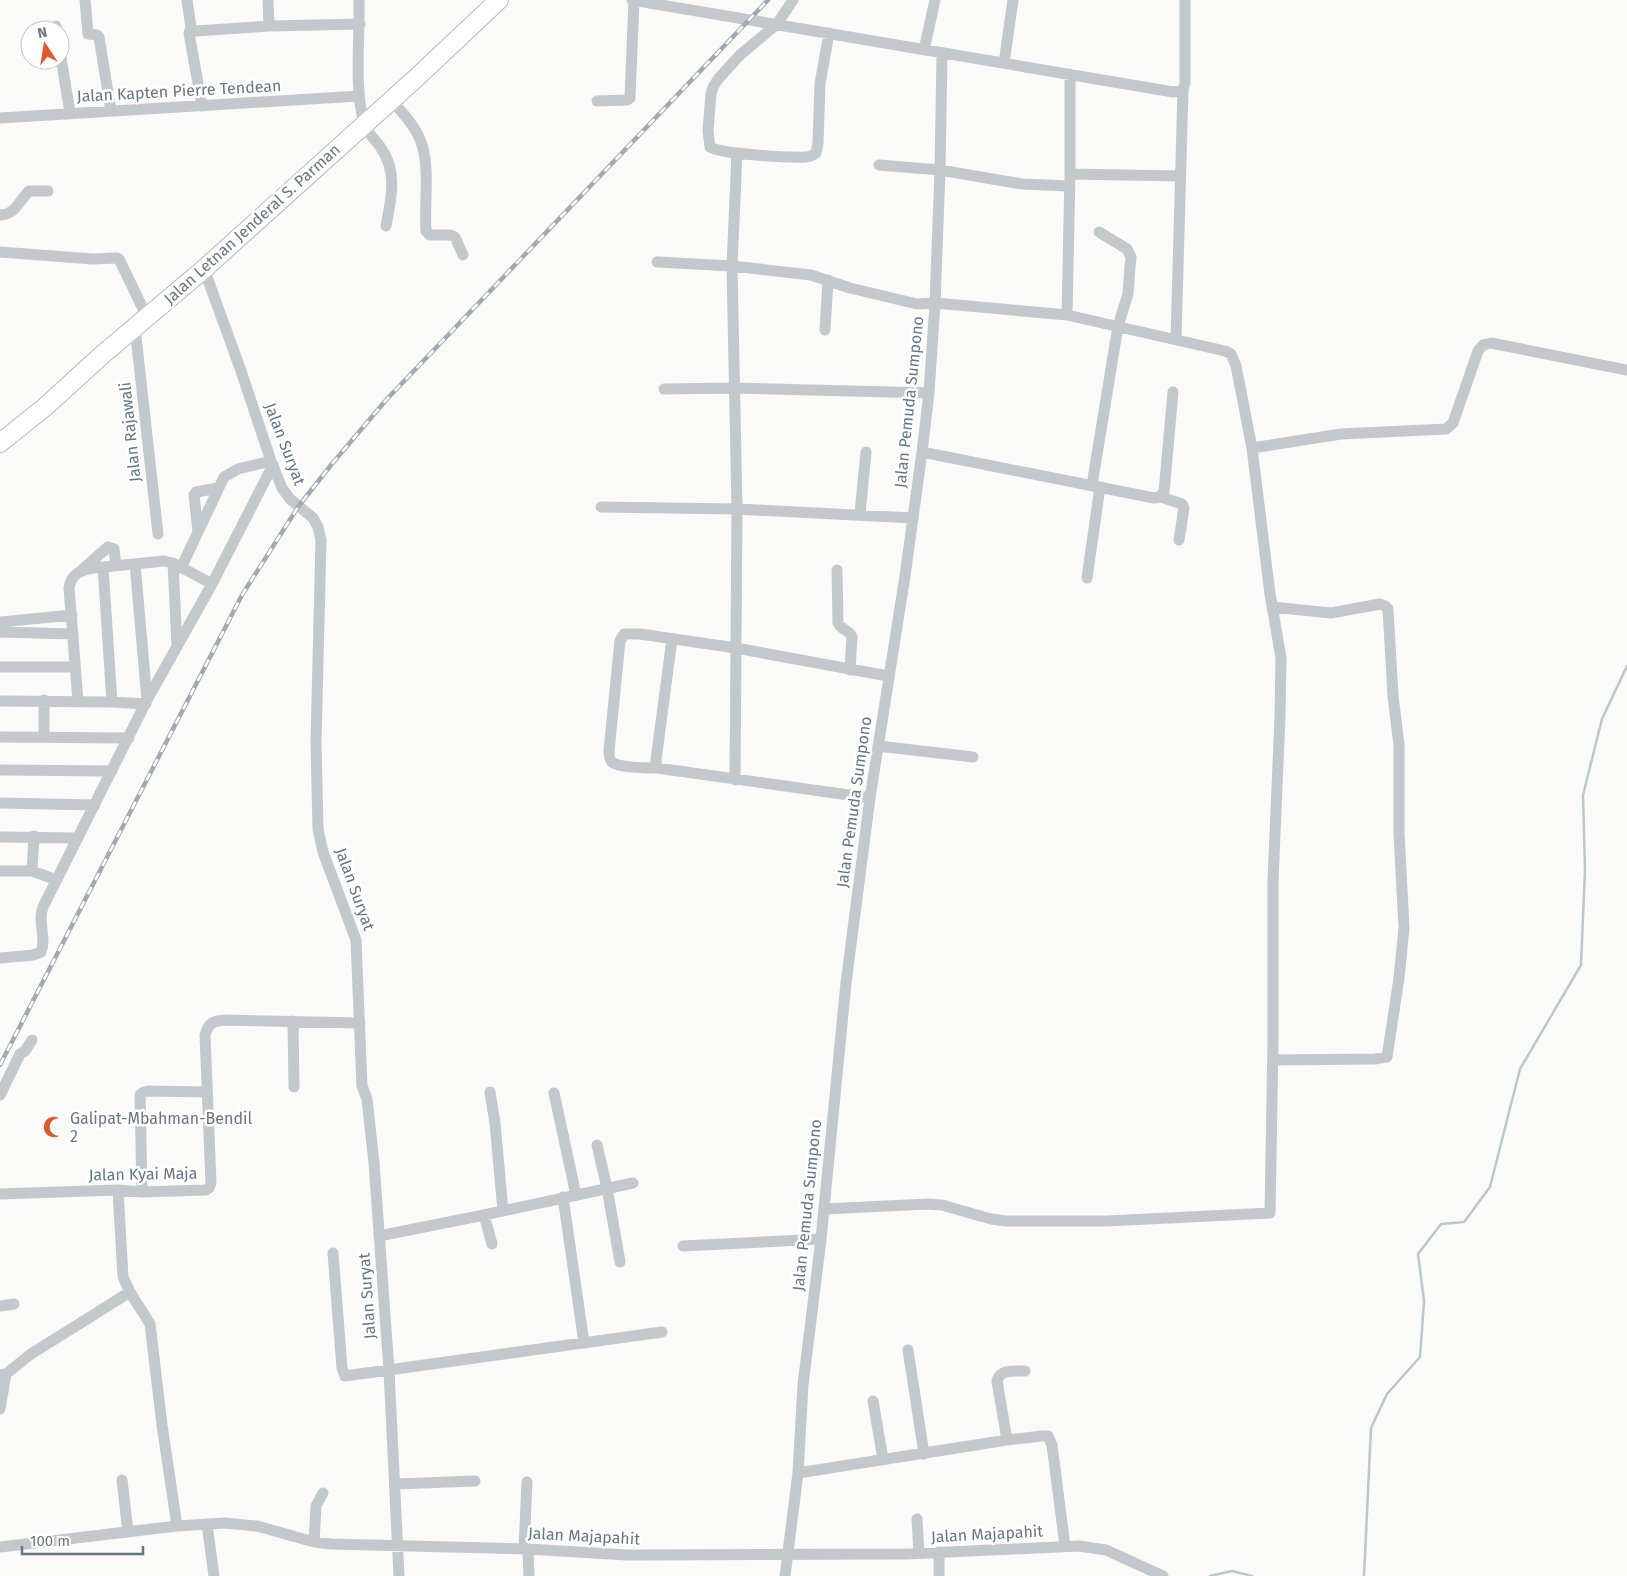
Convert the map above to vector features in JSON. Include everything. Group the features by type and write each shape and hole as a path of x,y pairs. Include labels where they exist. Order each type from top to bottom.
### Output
{"highway":[{"name":"Jalan Letnan Jenderal S. Parman","path":"0,443 45,407 102,355 204,269 499,0"}],"street":[{"path":"85,0 88,34 97,34 99,37 111,111"},
{"path":"188,0 191,28 189,33 202,106"},
{"path":"268,0 269,26"},
{"path":"359,0 359,96 364,125 383,150 389,161 392,173 386,226"},
{"path":"597,101 627,100 630,98 633,0 678,4 942,54 1173,92 1183,90"},
{"path":"793,0 777,24 740,55 719,78 711,94 709,145 716,150 769,156 807,157 816,153 820,84 829,33"},
{"path":"924,50 935,0"},
{"path":"1004,63 1013,0"},
{"path":"1176,339 1183,90 1185,83 1185,0"},
{"path":"191,28 195,31 269,26 360,24"},
{"name":"Jalan Pemuda Sumpono","path":"785,1576 798,1473 803,1386 821,1240 846,983 870,798 913,518 929,393 935,304 942,54"},
{"path":"63,70 70,113"},
{"path":"1066,314 1070,180 1070,74"},
{"name":"Jalan Kapten Pierre Tendean","path":"0,118 359,96"},
{"path":"391,100 418,134 422,145 426,168 426,231 430,235 450,235 455,237 463,255"},
{"path":"735,780 737,509 732,266 737,153"},
{"path":"879,165 940,170 1022,184 1070,180 1180,176"},
{"path":"0,215 7,215 12,212 29,191 48,191"},
{"path":"1087,578 1096,486 1118,326 1128,294 1130,267 1130,253 1122,244 1099,232"},
{"name":"Jalan Rajawali","path":"0,252 93,259 119,259 141,322 158,534"},
{"path":"657,262 732,266 806,274 850,288 917,304 1066,314 1225,350 1231,354 1238,374 1252,448 1280,658 1280,717 1273,880 1273,1060 1270,1213 1164,1220 1059,1222 990,1219 942,1205 928,1204 824,1209"},
{"name":"Jalan Suryat","path":"204,269 282,488 290,499 313,518 321,540 316,742 318,829 323,852 356,940 362,1086 367,1099 389,1370 399,1576"},
{"path":"825,330 828,280"},
{"path":"1252,448 1340,434 1442,429 1453,423 1478,351 1486,344 1491,343 1627,370"},
{"path":"664,388 929,393"},
{"path":"1161,497 1164,492 1173,392"},
{"path":"860,514 866,452"},
{"path":"922,452 1154,498 1161,497 1182,504 1184,508 1179,540"},
{"path":"177,647 177,566 198,533 224,476 272,463"},
{"path":"0,958 33,955 41,952 43,944 40,923 41,912 147,702 212,584 272,463"},
{"path":"198,533 194,495 196,492 218,488"},
{"path":"601,507 737,509 913,518"},
{"path":"78,701 70,582 108,547 114,549 116,566"},
{"path":"81,570 164,561 212,584"},
{"path":"135,564 147,702"},
{"path":"103,567 112,702"},
{"path":"837,570 838,623 840,627 850,632 852,637 850,670"},
{"path":"1272,607 1327,613 1378,605 1388,609 1393,696 1399,745 1400,843 1404,928 1387,1057 1382,1059 1273,1060"},
{"path":"0,622 72,615"},
{"path":"0,632 73,634"},
{"path":"870,798 613,763 610,759 609,751 620,641 622,634 626,633 672,639 736,648 888,676"},
{"path":"657,768 656,760 672,639"},
{"path":"0,667 75,667"},
{"path":"44,700 44,736"},
{"path":"0,701 147,702"},
{"path":"0,737 129,738"},
{"path":"878,746 973,757"},
{"path":"0,770 112,771"},
{"path":"0,803 95,805"},
{"path":"32,871 34,836"},
{"path":"0,837 78,838"},
{"path":"0,871 32,871 57,880"},
{"name":"Jalan Kyai Maja","path":"0,1194 118,1190 142,1192 206,1190 211,1182 205,1035 208,1025 213,1021 226,1020 360,1023"},
{"path":"293,1021 294,1087"},
{"path":"0,1095 20,1054 25,1051 32,1040"},
{"path":"142,1192 140,1095 148,1091 207,1092"},
{"path":"490,1092 495,1123 503,1211"},
{"path":"554,1094 576,1195"},
{"path":"597,1145 607,1188 620,1262"},
{"path":"379,1236 484,1216 633,1183"},
{"path":"118,1190 123,1277 150,1324 177,1526"},
{"path":"563,1197 584,1344"},
{"path":"484,1216 492,1244"},
{"path":"684,1246 821,1240"},
{"path":"333,1254 343,1373 349,1377 662,1332"},
{"path":"0,1409 3,1374 32,1354 132,1295"},
{"path":"0,1306 14,1304"},
{"path":"908,1350 924,1454"},
{"path":"1008,1440 997,1381 998,1376 1002,1373 1025,1370"},
{"path":"873,1401 883,1460"},
{"path":"798,1473 1008,1440 1048,1436 1052,1440 1065,1546"},
{"path":"122,1480 128,1532"},
{"path":"396,1484 475,1482"},
{"path":"527,1482 526,1549 529,1576"},
{"path":"314,1542 316,1506 323,1494"},
{"path":"916,1519 919,1553"},
{"path":"207,1524 214,1576"},
{"name":"Jalan Majapahit","path":"0,1547 177,1526 243,1524 314,1542 331,1544 526,1549 622,1554 787,1555 919,1553 1079,1546 1106,1550 1162,1575"},
{"path":"939,1552 939,1576"}],"waterway":[{"path":"1364,1576 1371,1428 1387,1394 1420,1357 1424,1301 1418,1254 1441,1224 1464,1222 1490,1187 1520,1069 1581,965 1585,870 1583,795 1602,719 1627,666"},
{"path":"1210,1576 1232,1571 1252,1576"}],"railway":[{"path":"0,1065 242,595 298,507 387,399 768,0"}],"place":[{"name":"Galipat-Mbahman-Bendil 2","path":"54,1127"}]}
